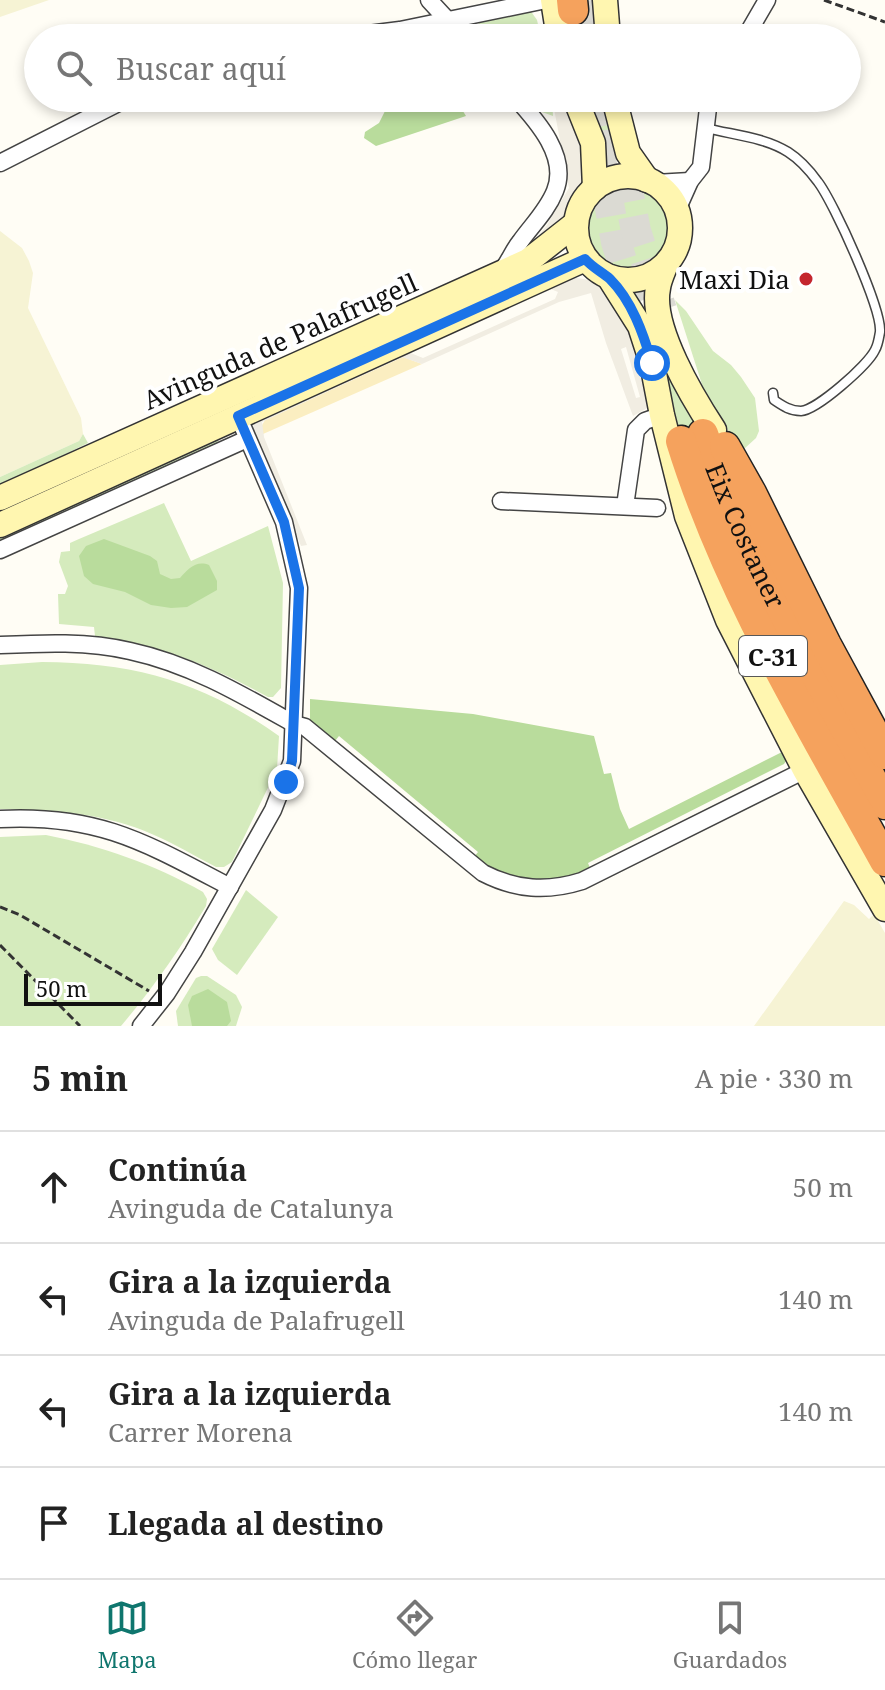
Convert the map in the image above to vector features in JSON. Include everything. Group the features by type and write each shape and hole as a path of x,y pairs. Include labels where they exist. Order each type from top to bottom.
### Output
{"highway":[{"path":"699,435 734,462 885,754"},
{"name":"Eix Costaner","path":"699,435 779,607 885,804"},
{"name":"Eix Costaner","path":"699,435 696,490 752,617 885,861"}],"main road":[{"path":"605,0 607,24"},
{"path":"560,24 561,2"},
{"path":"581,112 593,143 595,188"},
{"path":"618,112 628,153 651,182 668,195 677,210 678,245 666,264 657,299 699,435"},
{"path":"651,182 625,176 595,188 584,200 575,224 577,243 585,259 609,277 635,280 652,275 666,264"},
{"name":"Avinguda de Palafrugell","path":"0,498 528,261 575,224"},
{"name":"Avinguda de Palafrugell","path":"0,525 585,259"},
{"path":"609,277 640,326 652,363 687,516 728,620 805,770 885,909"}],"street":[{"path":"429,0 452,24"},
{"path":"753,24 767,0"},
{"path":"429,24 561,2"},
{"path":"0,163 100,112"},
{"path":"500,273 545,211 558,184 554,155 547,135 528,112"},
{"path":"677,210 690,181 701,167 707,112"},
{"path":"651,182 690,181"},
{"path":"625,506 636,430 645,421 662,415"},
{"name":"Avinguda de Palafrugell","path":"150,1023 230,887 286,782 292,761 299,588 284,522 238,416"},
{"path":"0,550 247,439"},
{"path":"501,501 657,508"},
{"path":"0,645 85,645 129,650 177,664 221,683 294,724 305,727 471,865 500,882 534,889 550,889 582,881 805,770"},
{"path":"0,819 34,817 112,830 155,847 230,887"}],"lane":[{"path":"705,128 763,141 787,151 808,170 829,200 877,307 880,335 875,351 814,408 803,411 787,409 774,400 773,393"}],"path":[{"path":"824,0 885,22"},
{"path":"0,907 20,915 163,998"},
{"path":"0,945 80,1026"}],"shaded area":[{"path":"0,0 49,0 0,17"},
{"path":"555,112 571,112 583,147 584,179 561,222 538,244 535,240 569,188"},
{"path":"0,231 22,248 29,261 33,273 28,308 81,418 83,434 79,441 0,477"},
{"path":"570,277 590,280 601,286 631,319 651,406 633,416 591,293 559,302 422,364 402,357 262,422 264,437 307,545 301,546 253,427 257,418 403,350 423,358 555,299 558,292 546,287","holes":["626,347 640,397 636,398 621,349"]},
{"path":"844,901 854,905 869,919 874,914 885,933 885,1026 754,1026"}],"green space":[{"path":"599,3 600,24 567,24 565,10"},
{"path":"530,10 538,24 478,24"},
{"path":"384,112 464,112 466,116 376,146 364,138 365,132 379,123"},
{"path":"590,112 606,112 614,148 602,150"},
{"path":"627,186 651,193 663,205 670,229 663,253 651,265 627,272 603,265 591,253 584,229 591,205 603,193"},
{"path":"675,300 713,351 731,365 755,398 759,431 744,449 712,411"},
{"path":"651,306 707,428 673,440 639,310"},
{"path":"83,434 88,443 0,486 0,477 79,441"},
{"path":"214,439 218,445 0,544 0,535"},
{"path":"164,503 191,561 268,526 283,583 281,688 273,697 184,658 95,636 94,627 59,624 58,594 65,594 68,586 59,562 61,552 70,551 70,543"},
{"path":"104,539 150,556 157,561 160,574 171,579 180,578 196,565 209,565 217,581 217,590 187,607 171,608 151,605 125,592 93,584 84,576 79,556 86,546"},
{"path":"42,662 108,666 166,679 222,701 279,736 277,769 232,862 216,867 154,835 98,817 0,809 0,665"},
{"path":"310,699 473,714 594,736 604,774 611,773 620,809 629,829 782,752 786,761 588,863 590,868 560,878 530,880 501,872 474,857 478,852 339,736 335,741 310,721"},
{"path":"46,835 107,850 146,865 203,892 207,899 206,906 176,953 121,1026 0,1026 0,837"},
{"path":"246,890 278,917 237,975 218,960 212,949"},
{"path":"207,976 236,995 242,1007 236,1026 178,1026 176,1011 196,978"},
{"path":"208,989 227,1002 231,1021 227,1026 192,1026 188,1005 192,996"}],"sand":[{"path":"403,357 422,364 263,434 261,427 265,420"}],"tunnel":[{"path":"591,0 596,24"},
{"path":"593,112 616,242 644,329"},
{"path":"616,128 636,231 662,310"}],"place":[{"name":"Maxi Dia","path":"806,279"}],"route":[{"path":"286,782 292,761 299,588 284,522 238,416 585,259 609,277 631,309 652,363"}]}
